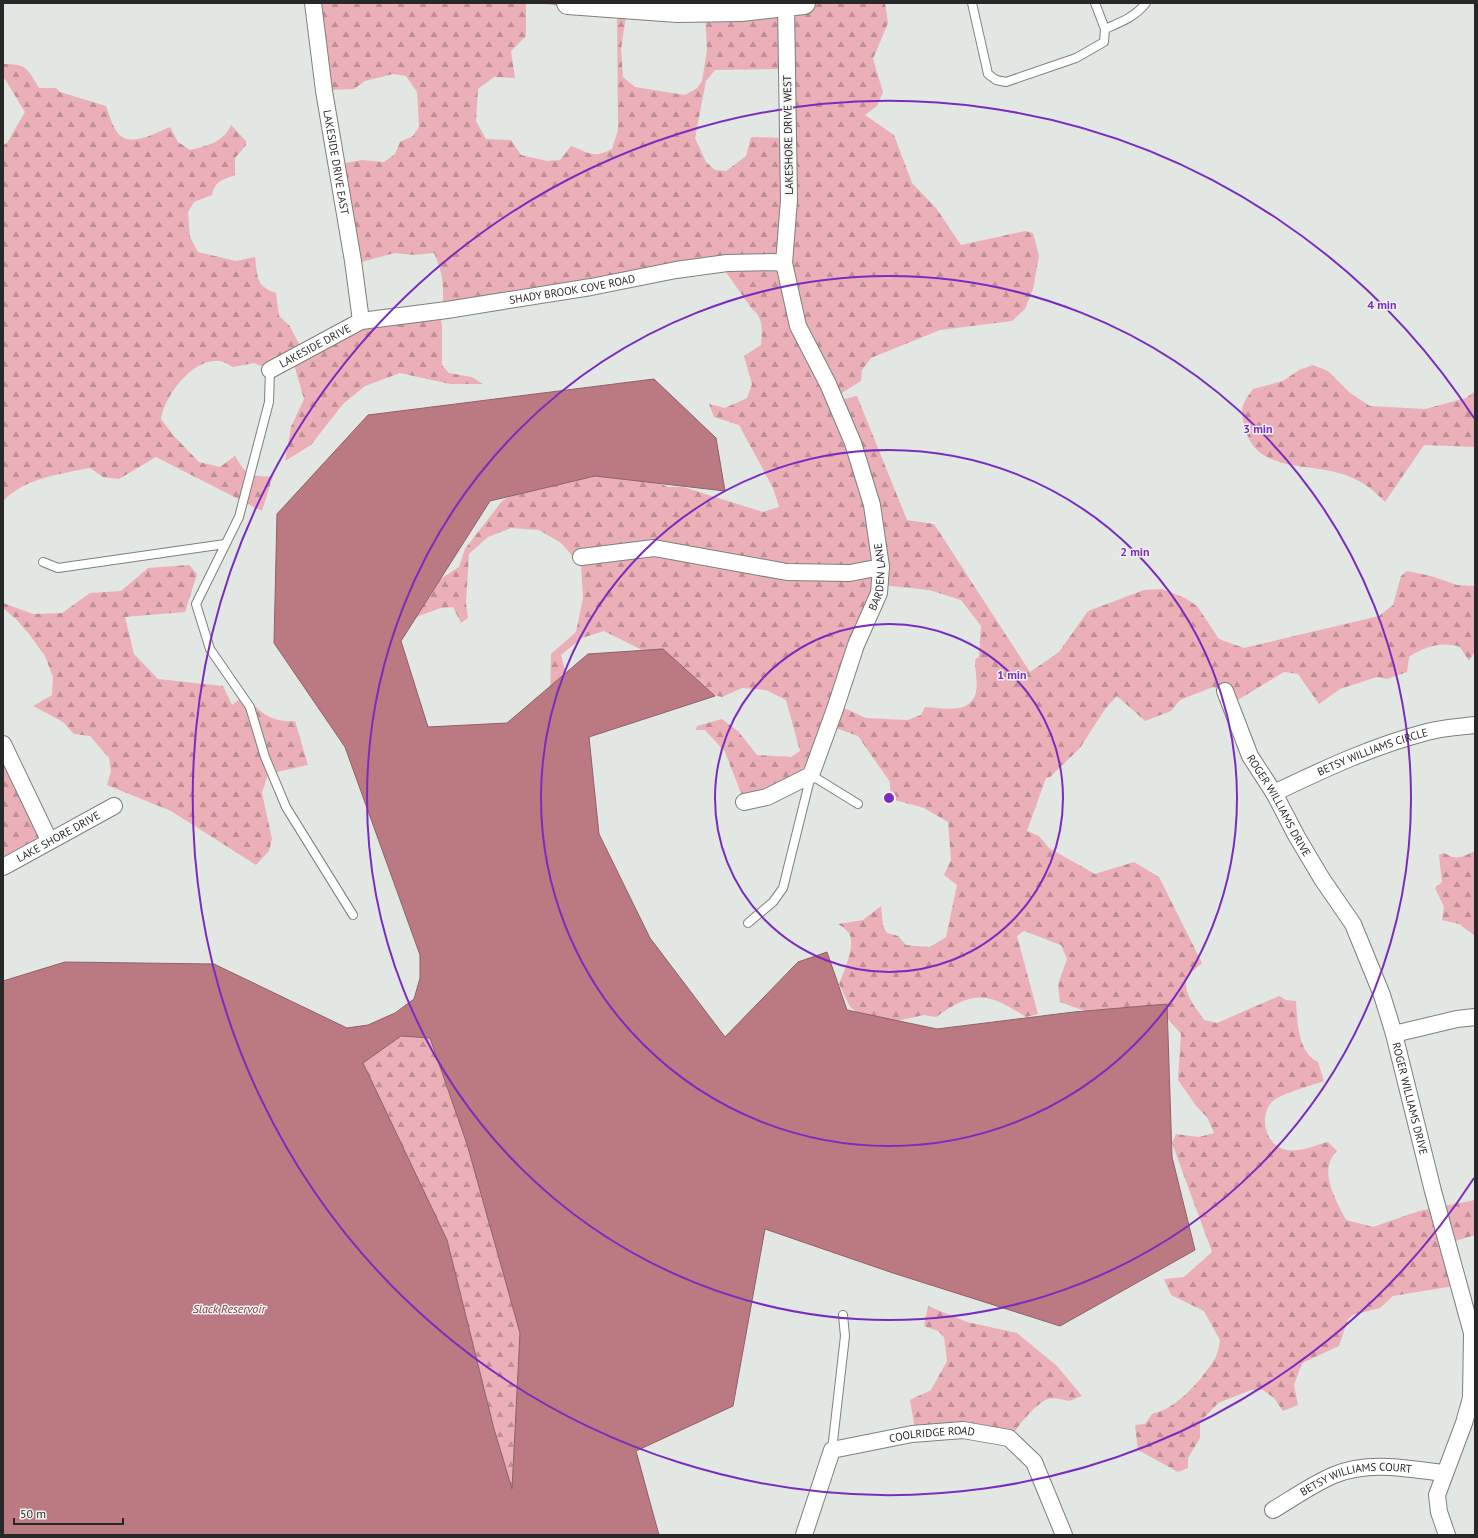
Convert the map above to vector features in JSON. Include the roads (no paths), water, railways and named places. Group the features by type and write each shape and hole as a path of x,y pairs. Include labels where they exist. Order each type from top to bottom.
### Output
{"street":[{"name":"LAKESIDE DRIVE EAST","path":"313,3 324,91 353,262 361,321"},
{"path":"568,3 677,11 741,10 795,4"},
{"name":"LAKESHORE DRIVE WEST","path":"784,264 789,200 795,4"},
{"name":"SHADY BROOK COVE ROAD","path":"361,321 447,310 591,287 676,270 727,263 772,262 784,264"},
{"name":"BARDEN LANE","path":"784,264 798,326 828,384 853,443 872,505 881,567 879,593 856,645 836,709 811,775"},
{"name":"LAKESIDE DRIVE","path":"270,370 361,321"},
{"path":"581,557 654,548 787,572 850,573 881,567"},
{"name":"ROGER WILLIAMS DRIVE","path":"1225,691 1250,756 1274,793 1297,837 1322,879 1353,924 1379,989 1394,1034 1433,1191 1474,1333 1470,1398 1464,1423 1438,1488 1437,1501 1447,1535"},
{"name":"BETSY WILLIAMS CIRCLE","path":"1274,793 1323,769 1378,747 1428,731 1475,726"},
{"path":"3,744 49,840"},
{"path":"744,802 767,798 811,775"},
{"name":"LAKE SHORE DRIVE","path":"3,867 49,840 114,806"},
{"path":"1394,1034 1457,1019 1475,1017"},
{"name":"COOLRIDGE ROAD","path":"832,1450 912,1434 963,1430 1009,1438 1034,1462 1064,1535"},
{"path":"804,1535 832,1450"},
{"name":"BETSY WILLIAMS COURT","path":"1273,1510 1335,1475 1356,1469 1390,1467 1444,1473"}],"lane":[{"path":"972,3 988,74 996,80 1006,82 1076,58 1104,42 1105,29 1095,3"},
{"path":"1105,29 1127,20 1139,12 1146,3"},
{"path":"270,370 269,402 238,517 196,604 210,649 250,707 264,757 286,807 353,916"},
{"path":"43,562 58,568 225,544"},
{"path":"748,923 773,902 782,888 811,775 858,804"},
{"path":"832,1450 846,1336 843,1315"}],"water":[{"name":"Slack Reservoir","path":"654,379 716,438 725,491 595,476 490,501 401,641 428,727 507,723 588,654 663,649 715,696 589,737 599,834 650,938 725,1037 798,962 827,952 847,1010 937,1029 1074,1012 1167,1004 1172,1157 1195,1250 1060,1326 893,1273 765,1229 733,1406 636,1451 659,1535 3,1535 3,981 65,962 214,964 347,1028 368,1025 395,1013 414,999 420,978 420,955 345,747 274,643 277,514 368,415","holes":["401,1036 430,1038 467,1144 520,1333 512,1489 494,1429 447,1240 363,1063"]}]}
